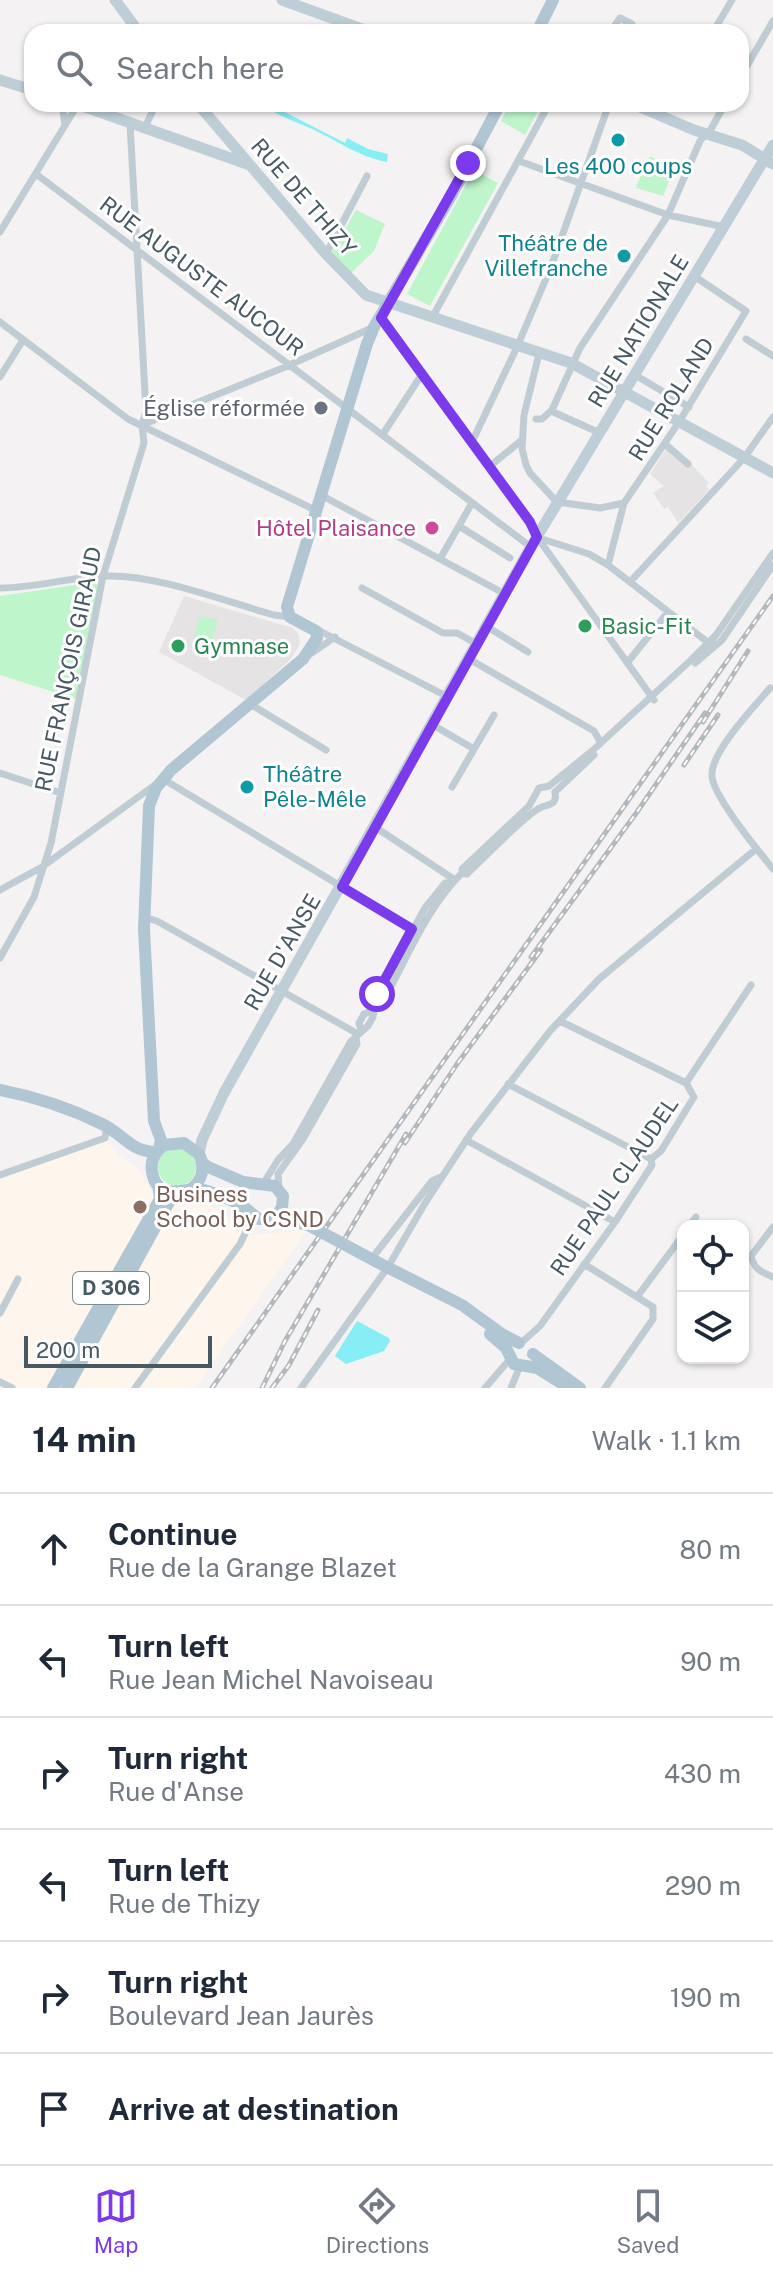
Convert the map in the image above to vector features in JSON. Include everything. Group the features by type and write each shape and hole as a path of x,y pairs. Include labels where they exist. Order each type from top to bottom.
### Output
{"main road":[{"path":"115,0 133,24"},
{"path":"282,0 348,24"},
{"path":"541,24 553,0"},
{"path":"0,80 24,88"},
{"path":"98,112 250,165"},
{"name":"RUE DE THIZY","path":"205,112 359,291 433,316 441,322 571,363 773,473"},
{"path":"151,1168 161,1140 154,1121 144,917 150,802 163,779 303,659 314,634 290,617 287,604 347,407 377,322 496,112"},
{"path":"652,112 707,135 742,145 769,161"},
{"path":"211,151 221,151 226,137"},
{"name":"RUE NATIONALE","path":"534,542 724,227 769,161 773,145"},
{"name":"RUE D'ANSE","path":"200,1158 202,1140 224,1093 534,542"},
{"path":"0,1090 63,1105 107,1126 141,1152 158,1151 182,1143"},
{"name":"RUE D'ANSE","path":"182,1143 224,1093"},
{"path":"154,1104 163,1130 208,1167 235,1178 275,1186 282,1198 308,1225"},
{"path":"107,1126 151,1168 158,1185 168,1191 206,1191 265,1220 275,1217 308,1225 462,1305 502,1334 537,1368 569,1388"},
{"path":"185,1191 201,1177 200,1158"},
{"path":"251,1213 246,1201 249,1193 261,1184"},
{"name":"D 306","path":"53,1388 160,1199 158,1185"},
{"name":"D 306","path":"67,1388 169,1202 185,1191"},
{"path":"275,1217 282,1198"},
{"path":"521,1355 580,1388"}],"street":[{"path":"718,24 732,0"},
{"path":"616,24 620,18 632,24"},
{"path":"749,58 773,21"},
{"path":"63,112 65,125"},
{"path":"0,232 72,112"},
{"path":"144,129 152,112"},
{"path":"433,316 545,112"},
{"path":"472,442 551,267 606,112"},
{"path":"536,419 542,419 551,411 571,363 668,215 700,141 720,112"},
{"name":"RUE FRANÇOIS GIRAUD","path":"0,958 41,882 103,576 144,443 142,425 146,411 130,124"},
{"path":"519,161 668,215 724,227"},
{"name":"RUE AUGUSTE AUCOUR","path":"36,174 472,503 534,542"},
{"path":"326,254 367,176"},
{"name":"RUE ROLAND","path":"624,503 689,407 746,311 694,276"},
{"path":"0,322 128,419 315,510"},
{"path":"142,425 291,364 377,322 422,374 490,466 530,522 534,542 653,699"},
{"path":"746,339 773,356"},
{"path":"0,377 23,340"},
{"path":"539,354 524,415 522,440 526,465 557,502 600,508 624,503 608,565"},
{"path":"383,434 422,374"},
{"path":"635,375 689,407"},
{"path":"551,411 600,433"},
{"path":"630,582 744,458 773,417"},
{"path":"490,466 522,440"},
{"path":"665,444 688,464"},
{"path":"319,494 505,594"},
{"path":"440,559 472,503"},
{"path":"459,526 510,558"},
{"path":"534,542 589,554 608,565 711,645"},
{"path":"711,645 773,553"},
{"path":"282,1198 277,1183 278,1174 303,1139 357,1044 359,1023 364,1014 385,998 432,911 462,869 529,806 539,788 552,789 734,625 773,565"},
{"path":"0,588 56,584 103,576 143,579 290,617"},
{"path":"362,588 443,633 457,633 477,644"},
{"path":"627,663 668,612"},
{"path":"486,626 528,652"},
{"path":"314,634 335,637 448,697"},
{"path":"303,659 335,637"},
{"path":"469,659 594,731 601,743"},
{"path":"772,689 719,754 712,775 716,789 773,869"},
{"path":"552,789 653,699"},
{"path":"250,704 326,750"},
{"path":"452,787 494,715"},
{"path":"433,725 474,749"},
{"path":"0,773 61,793"},
{"path":"0,890 42,867 163,779 412,929"},
{"path":"462,873 467,874 543,807 554,803 552,789"},
{"path":"535,798 543,807"},
{"path":"130,803 150,802"},
{"path":"375,827 420,861 454,881"},
{"name":"RUE FRANÇOIS GIRAUD","path":"51,843 53,859"},
{"path":"380,1261 508,1084 560,1021 599,979 756,849"},
{"path":"373,1008 377,994 412,929 438,890 445,883 454,881"},
{"path":"144,917 157,921 358,1034"},
{"name":"RUE PAUL CLAUDEL","path":"511,1388 521,1355 615,1222 652,1165 651,1159 661,1151 692,1103 693,1093 686,1083 751,985"},
{"path":"560,1021 686,1083"},
{"path":"261,1184 293,1144 351,1041 358,1034"},
{"path":"508,1084 651,1159"},
{"path":"0,1175 105,1138 107,1126"},
{"path":"466,1140 615,1222"},
{"path":"301,1388 432,1181 441,1177"},
{"path":"135,1388 240,1244 251,1213"},
{"path":"773,1227 751,1256 753,1265 759,1271 773,1277"},
{"path":"637,1297 677,1243"},
{"path":"584,1264 653,1307 653,1319 605,1388"},
{"path":"0,1313 18,1279"},
{"path":"485,1388 521,1355"},
{"path":"0,1382 12,1388"}],"shaded area":[{"path":"666,449 691,464 709,483 706,486 709,490 678,523 668,507 664,509 653,493 664,486 650,474"},
{"path":"184,596 293,628 299,635 300,644 291,659 246,700 159,652"},
{"path":"105,1138 120,1157 139,1169 151,1192 178,1205 203,1200 252,1235 307,1230 195,1388 0,1388 0,1175"}],"green space":[{"path":"506,112 538,112 525,135 501,121"},
{"path":"651,157 675,167 663,196 636,188 647,159"},
{"path":"474,170 498,183 430,306 407,294"},
{"path":"356,210 385,224 374,251 351,273 332,252"},
{"path":"95,582 98,586 76,699 0,675 0,596"},
{"path":"200,616 218,620 209,653 191,648"},
{"path":"177,1148 191,1153 196,1167 191,1181 177,1186 163,1181 158,1167 163,1153"}],"water":[{"path":"275,112 285,112 345,143 347,138 368,149 388,154 387,162 357,152"},
{"path":"357,1321 390,1341 384,1351 346,1364 335,1356"}],"railway":[{"path":"212,1388 773,596"},
{"path":"703,722 748,651"},
{"path":"531,957 705,713"},
{"path":"684,765 718,715"},
{"path":"405,1143 457,1064 541,950"},
{"path":"262,1388 285,1341 406,1134"},
{"path":"272,1388 289,1365 318,1310"}],"place":[{"name":"Les 400 coups","path":"618,140"},
{"name":"Théâtre de Villefranche","path":"624,256"},
{"name":"Église réformée","path":"321,408"},
{"name":"Hôtel Plaisance","path":"432,528"},
{"name":"Basic-Fit","path":"585,626"},
{"name":"Gymnase","path":"178,646"},
{"name":"Théâtre Pêle-Mêle","path":"247,787"},
{"name":"Business School by CSND","path":"140,1207"}],"route":[{"path":"377,994 412,929 342,887 537,537 530,522 381,318 468,163"}]}
